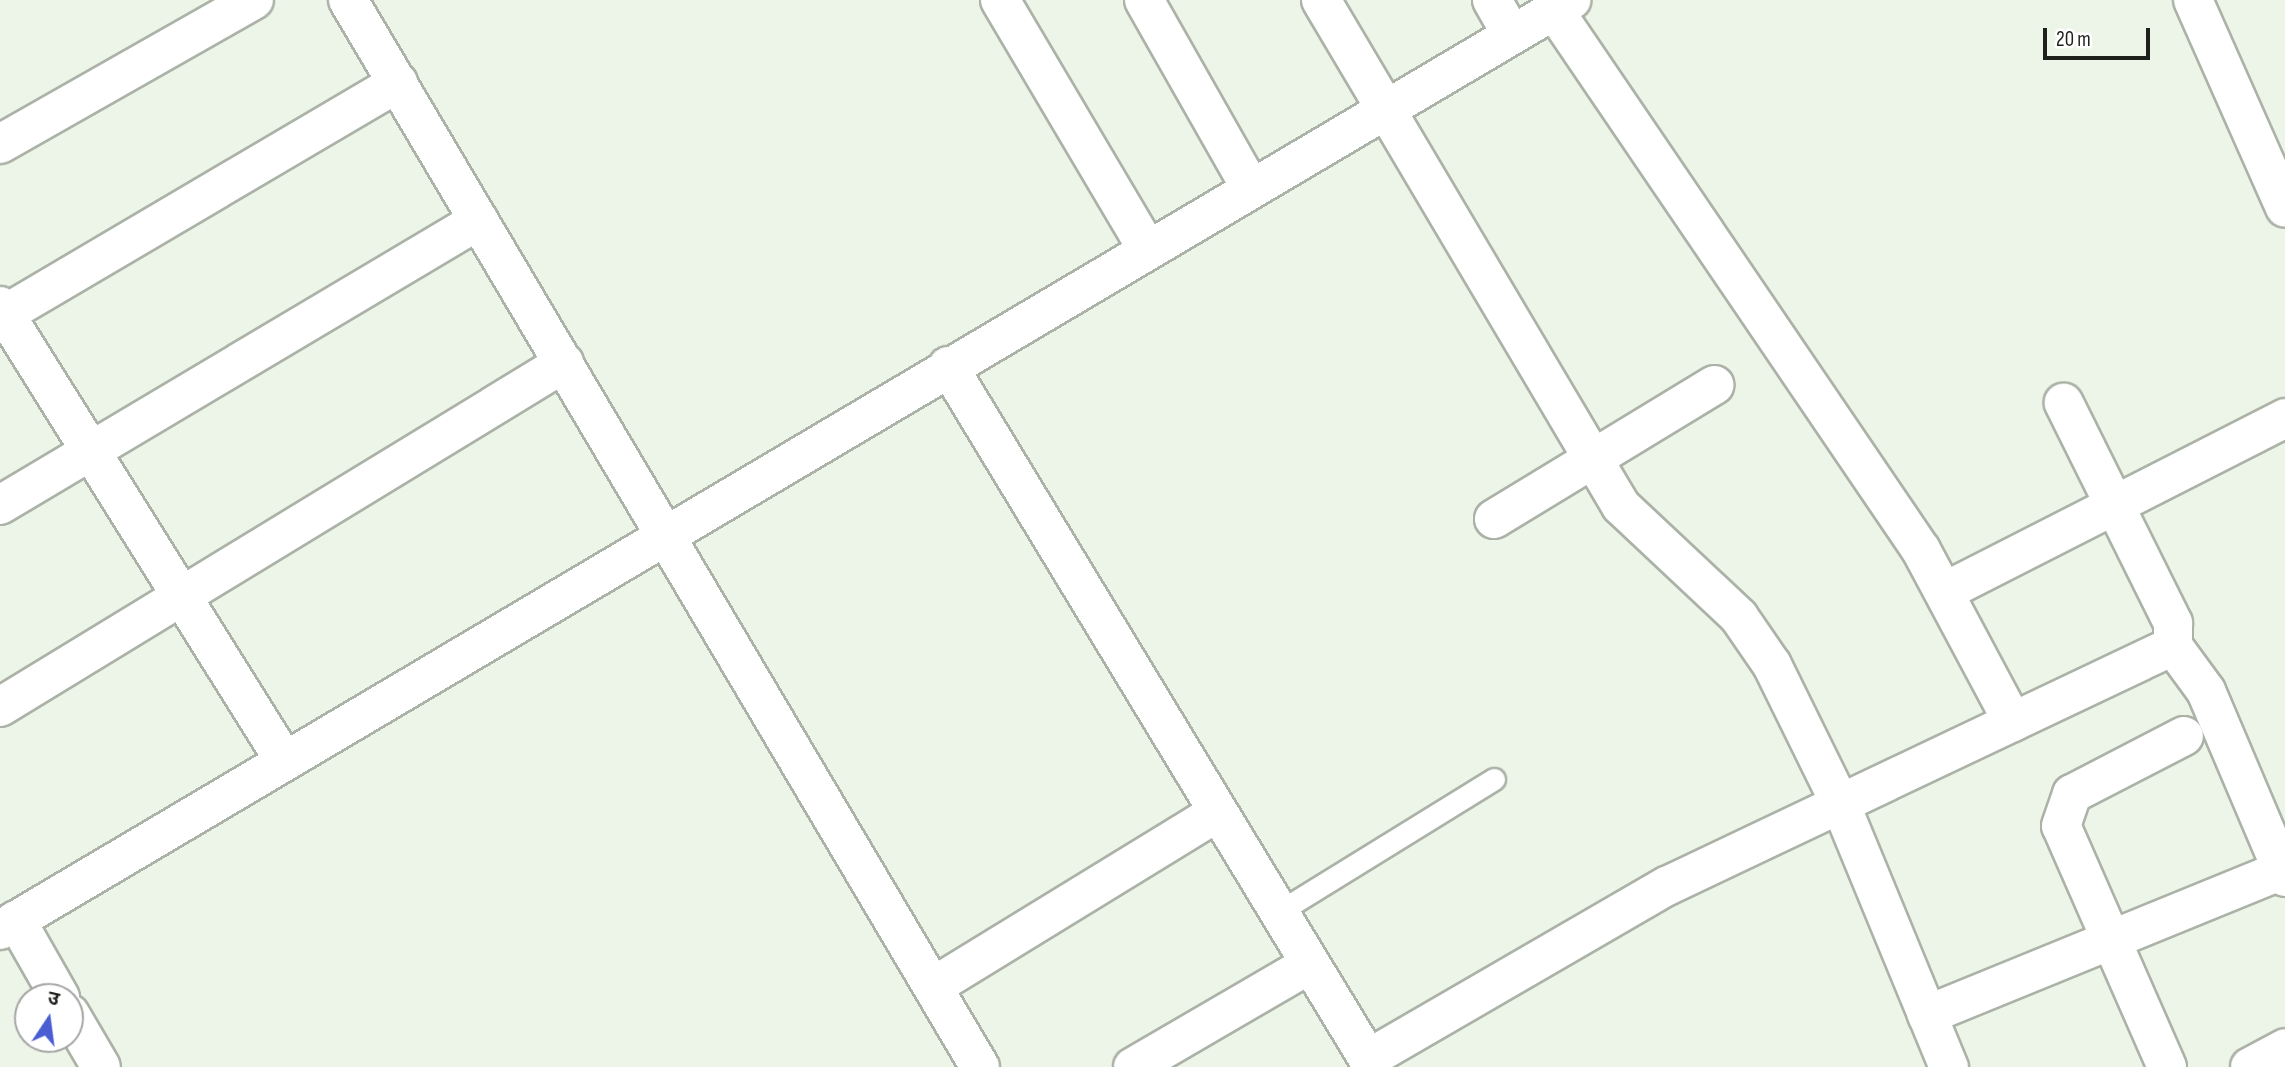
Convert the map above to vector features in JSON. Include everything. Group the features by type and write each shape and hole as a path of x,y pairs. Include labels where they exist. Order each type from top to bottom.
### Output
{"street":[{"path":"0,144 254,0"},
{"path":"348,0 934,986 979,1067"},
{"path":"1000,0 1147,249"},
{"path":"1144,0 1251,188"},
{"path":"1321,0 1591,460 1639,526 1754,637 1840,803 1949,1067"},
{"path":"1492,0 1512,35"},
{"path":"2193,0 2285,208"},
{"path":"50,983 8,925 948,366 1563,5 1946,591 2013,722"},
{"path":"284,760 186,593 2,312 398,83"},
{"path":"0,505 479,220"},
{"path":"0,707 564,363"},
{"path":"948,366 1308,965 1371,1063 1667,886 2173,646"},
{"path":"1493,519 1714,385"},
{"path":"1927,1015 2284,872 2206,691 2173,646 2173,623 2112,508 2064,403"},
{"path":"1946,591 2285,418"},
{"path":"2167,1067 2067,847 2063,808 2088,783 2184,736"},
{"path":"934,986 1216,813"},
{"path":"1133,1067 1308,965"},
{"path":"84,1038 101,1067"},
{"path":"2250,1067 2285,1048"}],"lane":[{"path":"1278,913 1494,779"}]}
